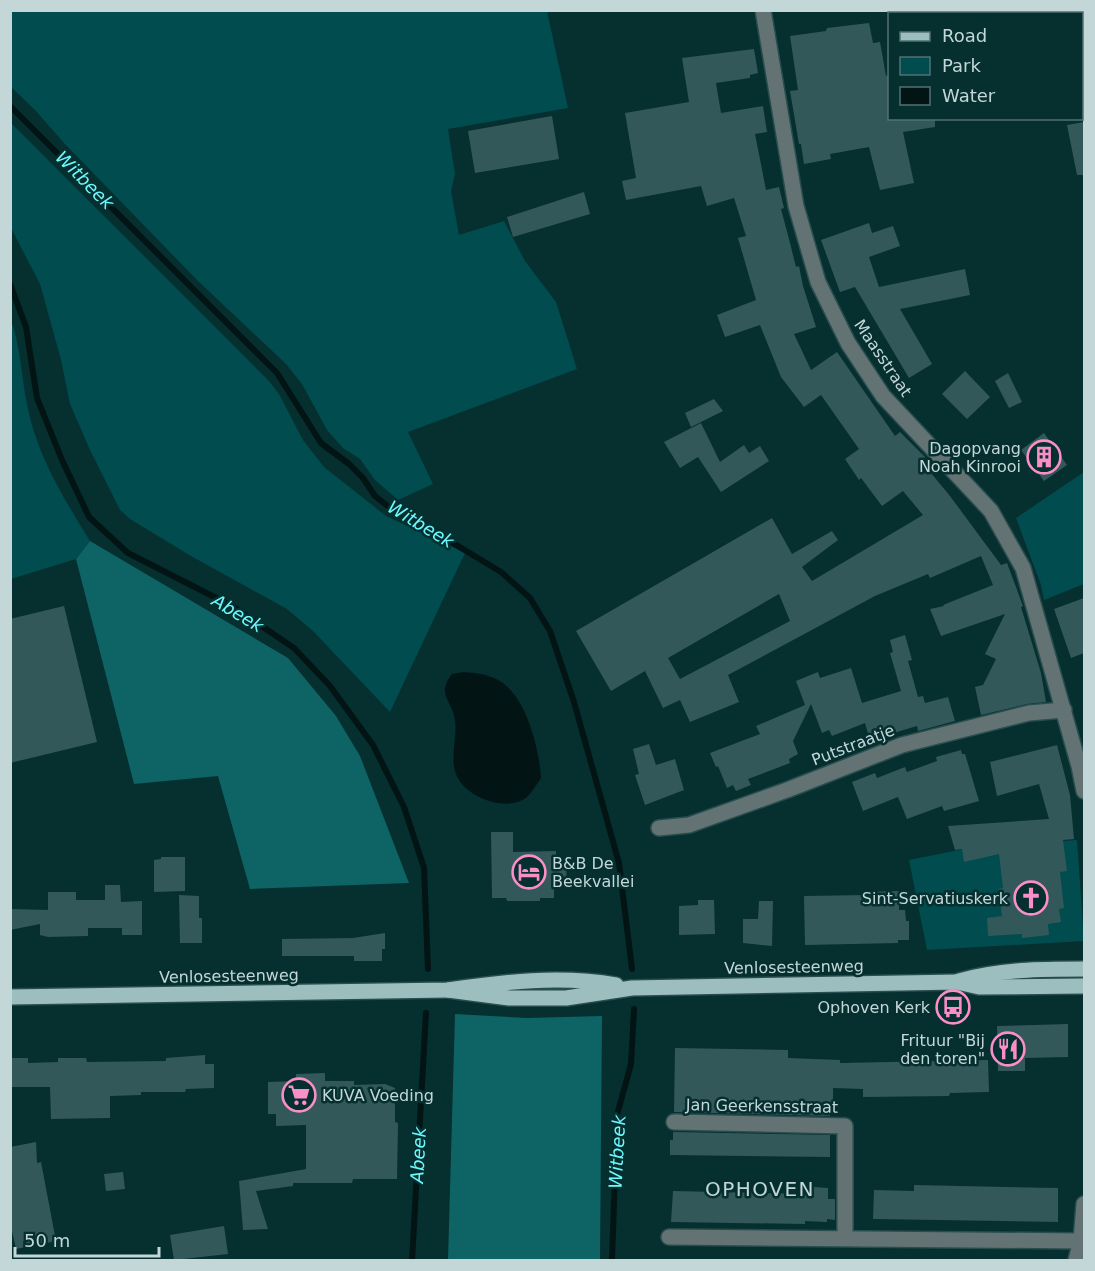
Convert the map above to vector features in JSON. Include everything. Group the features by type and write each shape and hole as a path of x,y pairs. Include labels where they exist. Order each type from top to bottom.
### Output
{"main road":[{"name":"Venlosesteenweg","path":"957,982 978,976 1025,971 1084,969"},
{"name":"Venlosesteenweg","path":"10,997 448,990 507,982 565,980 608,983 632,988 957,982 979,987 1084,986"}],"street":[{"name":"Maasstraat","path":"763,10 796,206 818,282 848,343 883,396 991,511 1023,568 1064,710 1084,791"},
{"name":"Putstraatje","path":"658,828 689,825 902,745 1029,713 1064,710"},
{"name":"Jan Geerkensstraat","path":"674,1122 845,1126 844,1238"},
{"path":"1076,1260 1081,1241 1084,1204"},
{"path":"669,1238 1081,1241"}],"green space":[{"path":"10,11 547,11 568,108 448,129 455,174 451,191 459,235 504,221 525,261 556,302 577,369 408,432 433,484 398,500 375,480 360,459 343,448 327,430 302,384 286,364 196,279 11,87"},
{"path":"10,122 269,381 279,394 303,440 324,467 386,516 465,553 390,712 313,631 287,609 191,556 130,519 120,510 70,404 61,360 40,284 11,228"},
{"path":"10,318 19,350 31,423 37,441 61,492 90,541 76,559 11,579"},
{"path":"1084,472 1084,584 1044,600 1041,585 1016,518"},
{"path":"1077,840 1084,941 927,950 909,860 979,846"}],"shaded area":[{"path":"90,541 288,658 336,716 360,756 409,883 250,889 218,776 134,784 76,559"},
{"path":"455,1014 527,1018 602,1016 600,1260 448,1260"}],"water":[{"path":"464,672 488,676 506,686 515,696 529,722 541,778 527,797 518,802 508,804 485,800 466,788 455,771 453,757 456,729 454,715 445,690 452,674"}],"building":[{"path":"869,23 873,43 880,42 886,76 888,76 888,120 935,120 935,127 903,132 914,183 880,190 869,147 830,154 831,159 804,164 790,91 798,90 790,36 826,31 827,28"},
{"path":"754,49 758,73 750,75 750,78 716,83 721,113 763,106 767,132 755,134 766,190 779,187 784,208 781,209 796,267 799,266 816,327 794,334 811,370 837,352 895,436 900,432 925,457 921,461 1001,565 1007,563 1023,606 1021,607 1041,673 1046,702 981,715 975,687 983,685 996,659 985,654 1005,614 941,636 930,609 944,606 993,585 981,556 930,578 928,574 875,596 728,675 739,702 690,722 680,700 663,708 645,671 611,691 576,631 772,518 792,554 832,531 838,540 802,567 812,581 923,515 903,491 882,506 861,478 859,480 845,459 859,449 821,395 804,407 781,377 760,325 725,337 717,315 756,300 738,238 746,236 734,198 707,206 701,186 626,200 622,181 636,178 625,113 689,102 682,58","holes":["779,594 790,621 680,679 668,658"]},
{"path":"552,116 559,159 475,173 468,131"},
{"path":"1084,122 1084,175 1077,175 1067,125"},
{"path":"584,192 590,214 513,237 507,217"},
{"path":"869,223 872,233 893,226 900,246 869,257 879,287 965,269 970,295 900,309 932,364 909,378 855,287 840,292 821,240"},
{"path":"965,371 990,397 967,419 942,394"},
{"path":"1008,373 1022,402 1009,408 995,381"},
{"path":"714,399 723,411 691,427 685,413"},
{"path":"701,423 720,462 744,445 749,453 760,446 769,461 721,492 698,457 680,468 664,442"},
{"name":"Dagopvang Noah Kinrooi","path":"1044,433 1067,465 1044,481 1021,450"},
{"path":"1084,598 1084,653 1071,658 1054,609"},
{"path":"64,606 97,742 10,763 10,619"},
{"path":"905,635 912,660 908,661 918,697 923,696 925,703 948,697 955,721 918,731 917,726 870,740 865,723 832,736 829,730 822,733 811,704 793,741 798,754 789,759 790,763 748,779 751,785 736,791 733,785 727,788 710,753 760,734 756,726 805,705 796,681 818,672 820,678 851,668 862,703 901,691 890,653 893,652 890,640"},
{"path":"649,744 656,765 675,759 684,790 645,805 635,775 639,774 633,749"},
{"path":"1057,745 1070,795 1074,839 1063,840 1067,871 1060,872 1064,908 1059,909 1061,922 1048,924 1049,935 1022,938 1022,934 988,936 987,918 1002,916 998,889 1003,888 999,854 964,862 962,849 955,850 948,826 1049,819 1039,784 997,796 990,762"},
{"path":"961,750 962,754 965,754 979,801 944,811 942,806 907,819 898,797 863,811 852,782 875,773 877,778 905,767 907,772 937,761 936,757"},
{"name":"B&B De Beekvallei","path":"491,832 513,832 513,852 556,851 556,855 567,865 566,880 554,886 554,898 540,898 540,901 507,901 506,898 492,898"},
{"path":"161,857 185,857 185,891 154,892 154,860 161,859"},
{"path":"105,885 120,885 121,902 142,901 142,935 122,935 122,928 88,928 88,936 48,937 40,935 40,924 10,930 10,909 48,910 48,892 76,892 76,900 105,900"},
{"path":"899,891 899,910 905,910 906,921 909,921 909,940 898,940 898,943 805,945 804,896 867,895 867,892"},
{"path":"179,895 199,896 202,943 180,943"},
{"path":"698,900 714,900 715,934 679,935 679,906 698,905"},
{"path":"759,901 773,901 772,946 743,943 743,919 758,919"},
{"path":"385,933 382,961 354,961 354,956 282,956 282,939 353,938"},
{"path":"1068,1024 1068,1057 1025,1058 1025,1071 998,1071 997,1026"},
{"path":"675,1048 788,1050 788,1058 840,1060 840,1063 988,1060 989,1092 950,1093 949,1096 863,1097 863,1089 833,1088 833,1111 830,1111 830,1116 674,1112"},
{"path":"205,1055 205,1064 214,1064 214,1088 110,1096 110,1118 51,1119 50,1087 10,1087 10,1058 28,1058 28,1063 58,1062 58,1058 86,1058 87,1062 166,1061 166,1058"},
{"path":"325,1073 325,1081 354,1081 354,1085 385,1084 395,1088 395,1122 398,1123 397,1179 353,1179 352,1183 293,1183 293,1186 256,1191 268,1229 243,1230 239,1181 306,1169 306,1125 276,1126 276,1114 268,1114 268,1082 296,1081 296,1074"},
{"path":"673,1132 830,1135 830,1157 670,1155 670,1140 673,1140"},
{"path":"36,1142 37,1163 41,1162 56,1241 16,1249 10,1222 10,1147"},
{"path":"123,1172 125,1189 106,1191 104,1174"},
{"path":"914,1185 1058,1188 1058,1222 873,1219 874,1190 914,1191"},
{"path":"813,1187 828,1188 828,1199 835,1199 835,1220 805,1221 805,1224 671,1222 673,1191 813,1194"},
{"path":"224,1226 228,1254 174,1260 170,1235"}],"waterway":[{"name":"Witbeek","path":"10,106 277,373 321,443 349,464 363,478 375,496 389,507 501,572 530,598 550,631 574,702 619,863 632,969"},
{"name":"Abeek","path":"10,284 26,327 37,398 62,460 89,517 128,553 232,606 294,648 330,686 373,745 404,807 424,868 428,969"},
{"name":"Witbeek","path":"612,1260 617,1115 631,1064 634,1009"},
{"name":"Abeek","path":"412,1260 426,1013"}],"place":[{"name":"Dagopvang Noah Kinrooi","path":"1044,457"},
{"name":"B&B De Beekvallei","path":"529,872"},
{"name":"Sint-Servatiuskerk","path":"1031,898"},
{"name":"Ophoven Kerk","path":"953,1007"},
{"name":"Frituur \"Bij den toren\"","path":"1008,1049"},
{"name":"KUVA Voeding","path":"299,1095"}],"district":[{"name":"OPHOVEN","path":"760,1189"}]}
